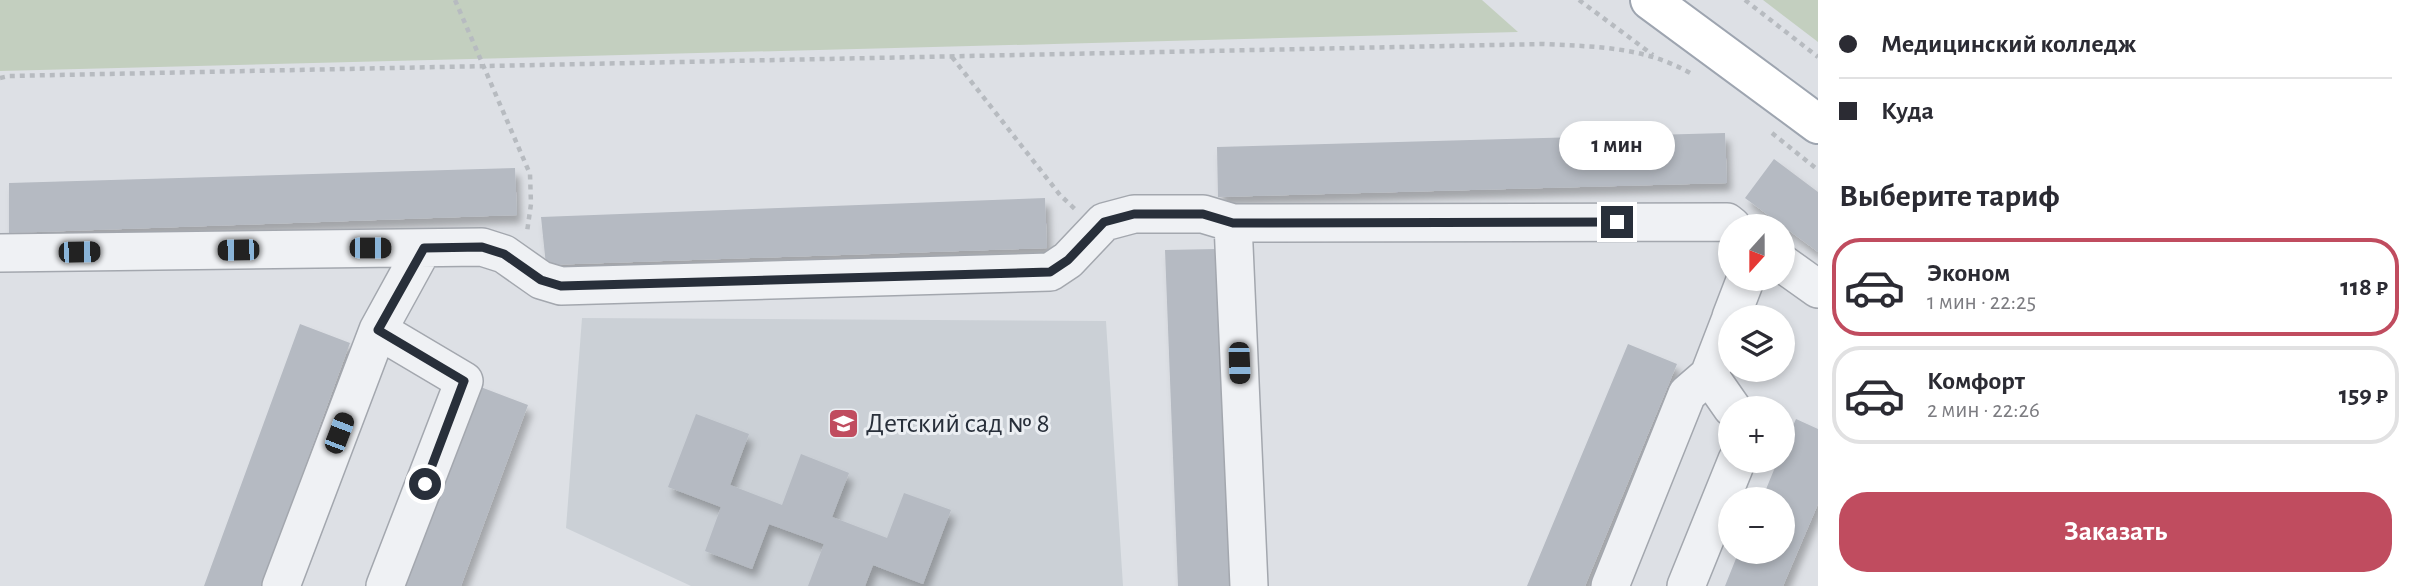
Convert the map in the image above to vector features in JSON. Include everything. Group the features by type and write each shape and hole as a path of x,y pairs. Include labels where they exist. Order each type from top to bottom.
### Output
{"main road":[{"path":"1650,0 1818,124"}],"lane":[{"path":"0,253 482,247 504,254 541,280 561,286 1050,272 1068,260 1104,222 1134,214 1203,214 1233,223 1718,222"},
{"path":"1233,223 1249,586"},
{"path":"281,586 378,330 424,248"},
{"path":"1796,273 1818,289"},
{"path":"378,330 464,381 385,586"},
{"path":"1610,586 1687,394 1709,375 1718,352"},
{"path":"1709,375 1724,396"},
{"path":"1686,586 1732,473"}],"path":[{"path":"455,0 530,174 531,204 523,268"},
{"path":"1579,0 1657,57 1697,77"},
{"path":"1745,0 1818,57"},
{"path":"0,78 1543,44 1620,48 1657,57"},
{"path":"952,57 1060,195 1097,230"},
{"path":"1766,128 1818,170"}],"shaded area":[{"name":"Детский сад № 8","path":"582,318 1106,321 1123,586 691,586 566,528"}],"green space":[{"path":"0,0 1482,0 1518,32 0,71"},
{"path":"1763,0 1818,0 1818,42"}],"building":[{"path":"1725,133 1727,183 1218,197 1217,147"},
{"path":"1774,159 1818,192 1818,252 1796,236 1796,214 1767,214 1745,198"},
{"path":"515,168 517,215 9,233 9,183"},
{"path":"1045,198 1047,248 546,265 541,217"},
{"path":"1217,249 1230,586 1178,586 1165,250"},
{"path":"300,324 350,343 261,586 204,586"},
{"path":"1628,344 1677,364 1585,586 1527,586"},
{"path":"478,386 528,405 461,586 404,586"},
{"path":"696,414 749,434 730,485 782,505 801,454 849,473 832,517 887,538 904,493 951,510 923,584 873,565 865,586 808,586 824,544 769,524 752,569 705,551 721,507 668,487"},
{"path":"1796,419 1818,429 1818,504 1795,558 1795,487 1767,487 1773,473 1795,473"},
{"path":"1734,564 1792,564 1783,586 1725,586"}],"place":[{"name":"Детский сад № 8","path":"843,424"}],"route":[{"path":"425,484 464,381 378,330 424,248 482,247 504,254 541,280 561,286 1050,272 1068,260 1104,222 1134,214 1203,214 1233,223 1617,222"}]}
